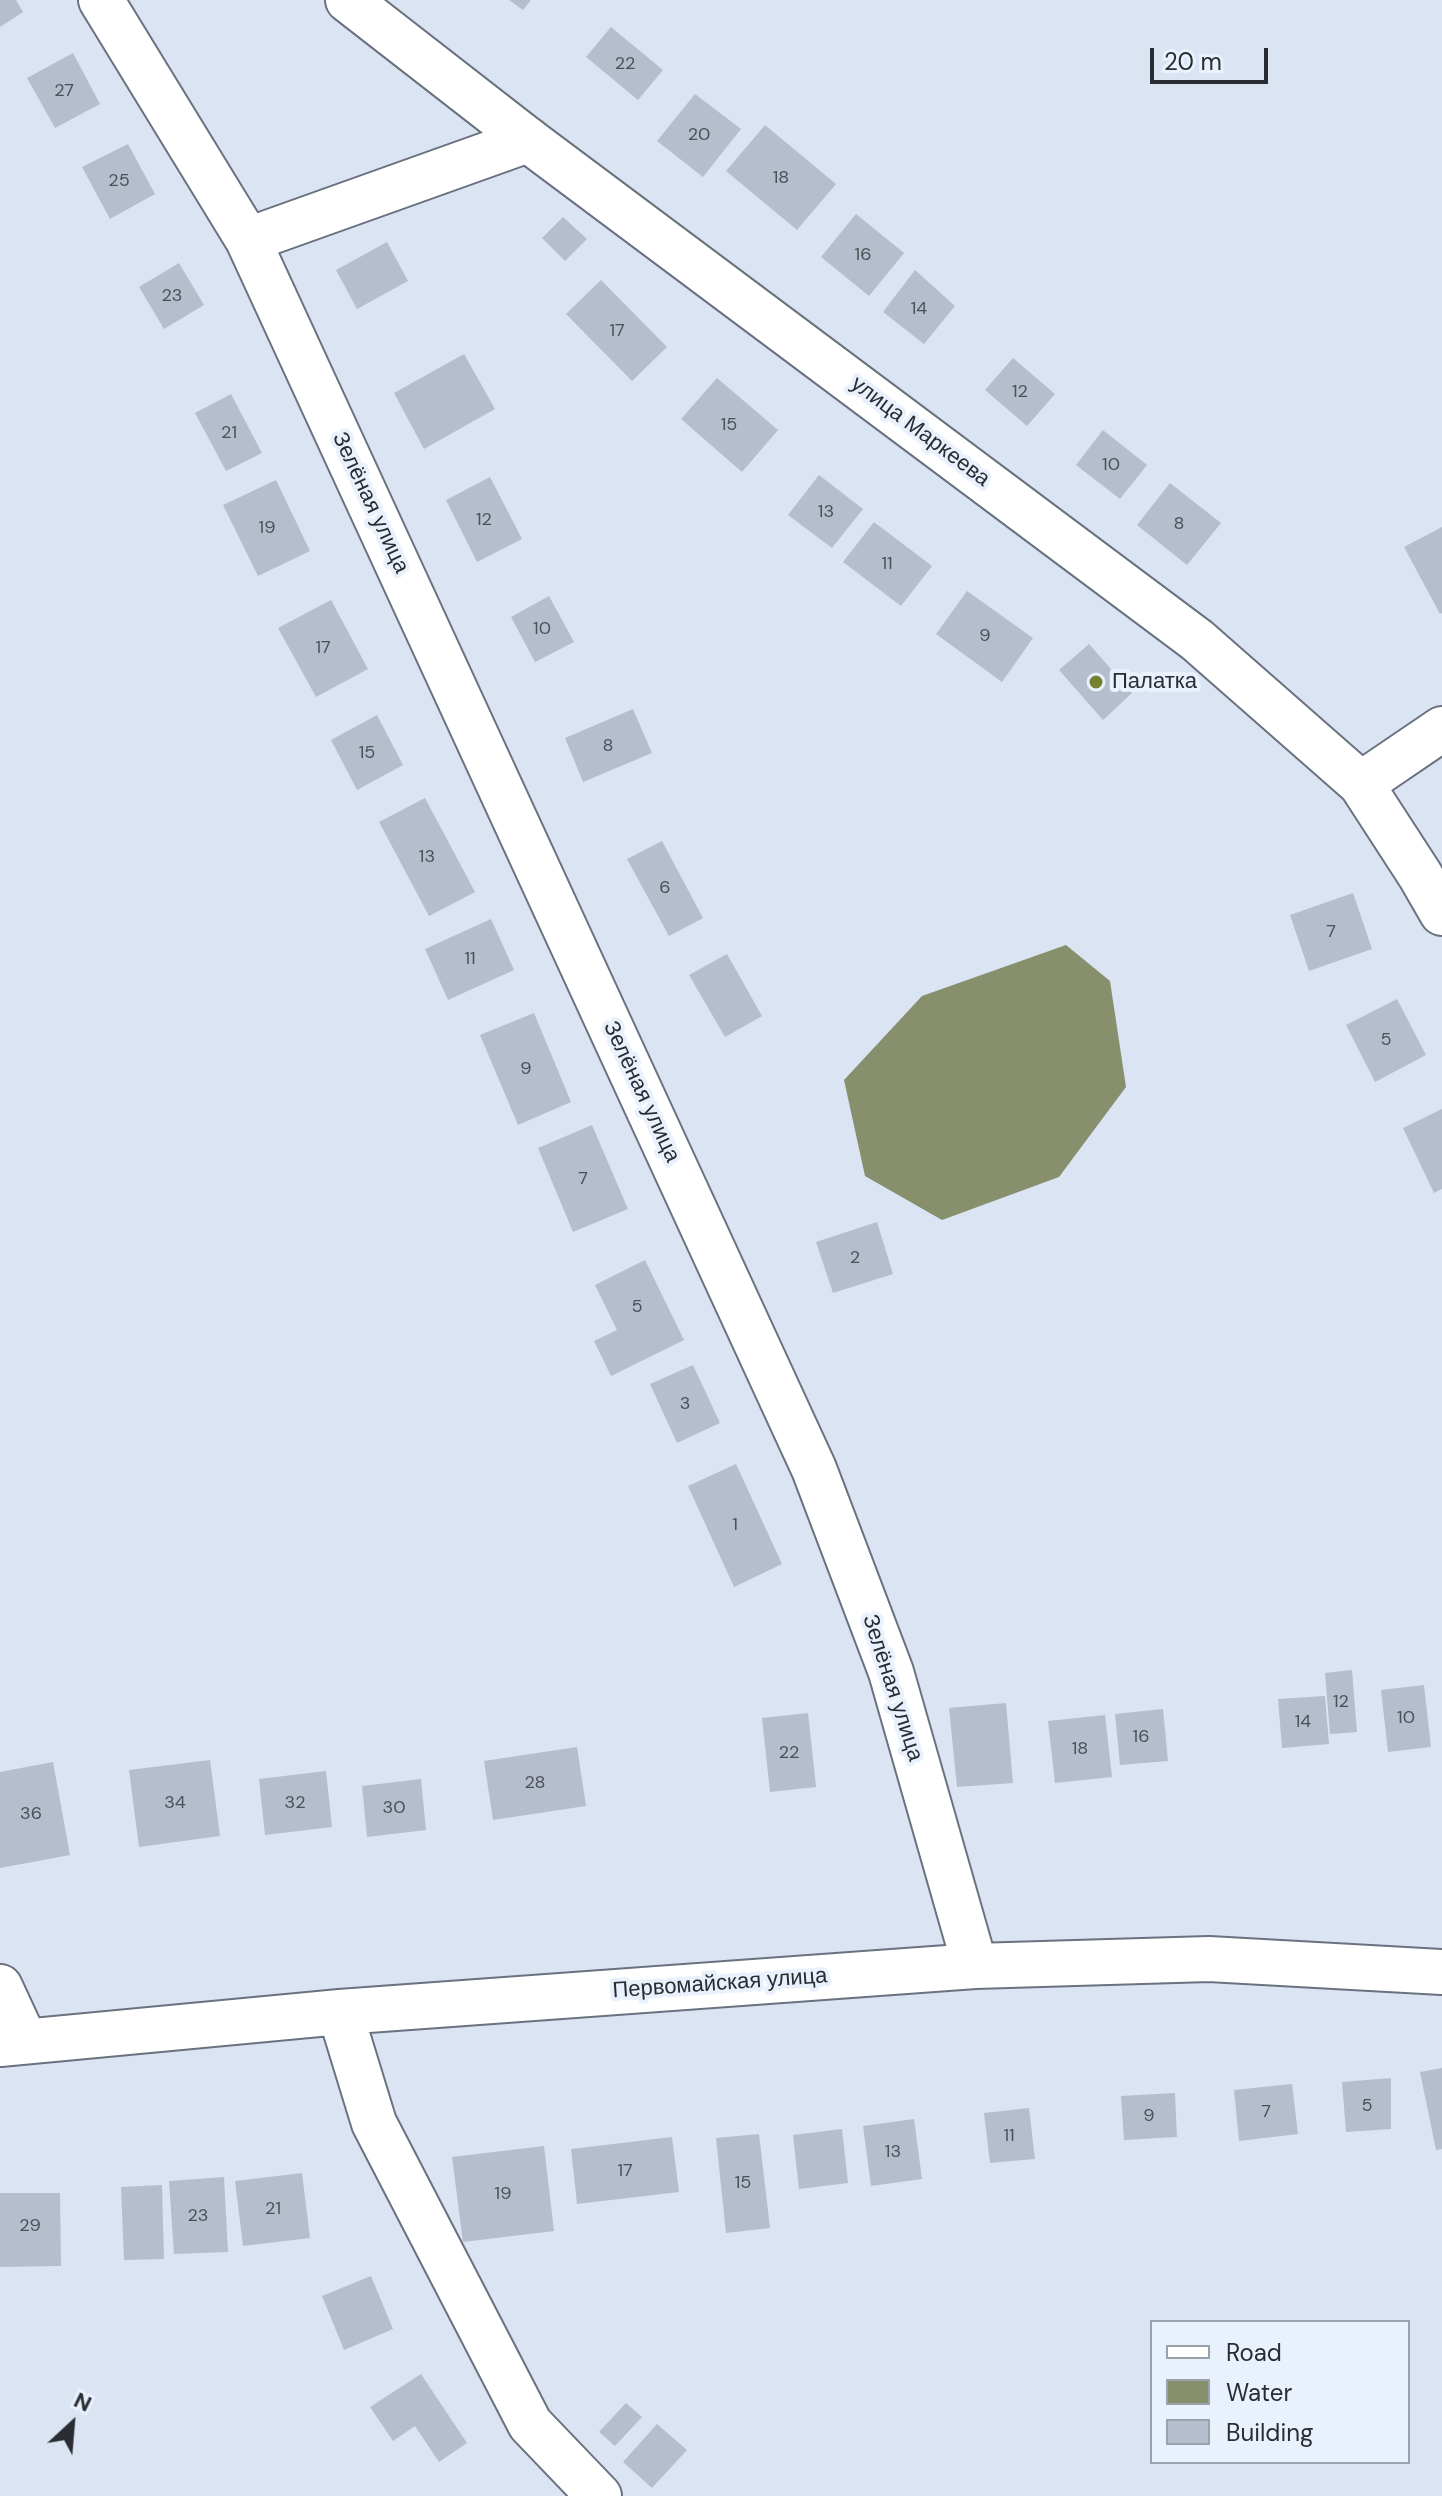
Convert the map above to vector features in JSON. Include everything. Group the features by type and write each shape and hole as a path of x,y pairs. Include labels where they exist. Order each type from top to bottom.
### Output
{"street":[{"name":"Зелёная улица","path":"101,0 248,240 814,1469 891,1672 975,1966"},
{"name":"улица Маркеева","path":"348,0 528,140 1197,640 1361,784 1442,913"},
{"path":"248,240 528,140"},
{"path":"1361,784 1442,729"},
{"name":"Первомайская улица","path":"13,2043 340,2012 975,1966 1209,1959 1442,1972"},
{"path":"0,1987 13,2043"},
{"path":"340,2012 374,2123 530,2424 599,2496"}],"water":[{"path":"1066,945 1110,981 1126,1087 1059,1177 942,1220 865,1176 844,1080 922,996"}],"building":[{"path":"0,0 16,0 23,12 0,27"},
{"path":"509,0 531,0 523,10"},
{"path":"611,27 663,70 638,100 586,57"},
{"path":"73,53 100,104 55,128 27,78"},
{"path":"695,94 741,129 703,177 657,141"},
{"path":"765,125 836,184 797,230 726,171"},
{"path":"128,144 155,194 110,219 82,167"},
{"path":"856,214 904,253 869,296 821,257"},
{"path":"563,217 587,239 565,261 542,238"},
{"path":"387,242 408,281 357,309 336,270"},
{"path":"179,263 204,305 164,329 139,287"},
{"path":"915,270 955,306 924,344 883,312"},
{"path":"601,280 667,347 632,381 566,314"},
{"path":"464,354 495,409 424,449 394,393"},
{"path":"1013,358 1055,394 1027,426 985,390"},
{"path":"717,378 778,430 742,472 681,419"},
{"path":"231,394 262,453 226,471 195,413"},
{"path":"1103,430 1147,465 1120,499 1076,465"},
{"path":"819,475 863,509 832,548 788,515"},
{"path":"490,477 522,539 477,562 446,500"},
{"path":"276,480 310,551 258,576 223,505"},
{"path":"1170,483 1221,523 1187,565 1137,525"},
{"path":"874,522 932,566 901,606 843,562"},
{"path":"1442,527 1442,613 1440,614 1404,547"},
{"path":"967,591 1033,638 1002,682 936,634"},
{"path":"549,596 574,642 535,662 511,617"},
{"path":"331,600 368,669 316,697 278,628"},
{"name":"Палатка","path":"1089,644 1132,693 1103,720 1059,670"},
{"path":"633,709 652,753 583,782 565,738"},
{"path":"377,715 403,765 357,790 331,740"},
{"path":"425,798 475,892 429,916 379,822"},
{"path":"662,841 703,918 669,936 627,859"},
{"path":"1353,893 1372,949 1309,971 1290,915"},
{"path":"491,919 514,970 448,1000 425,949"},
{"path":"727,954 762,1016 725,1037 689,975"},
{"path":"1397,999 1426,1055 1375,1082 1346,1025"},
{"path":"534,1013 571,1102 518,1125 480,1035"},
{"path":"1442,1109 1442,1189 1434,1193 1403,1128"},
{"path":"592,1125 628,1209 573,1232 538,1148"},
{"path":"877,1222 893,1274 833,1293 816,1242"},
{"path":"645,1260 684,1340 611,1376 594,1341 617,1330 595,1285"},
{"path":"693,1365 720,1423 677,1443 650,1384"},
{"path":"736,1464 782,1564 734,1587 688,1486"},
{"path":"1352,1670 1357,1732 1330,1734 1325,1673"},
{"path":"1424,1685 1431,1747 1388,1752 1381,1690"},
{"path":"1325,1696 1329,1744 1282,1748 1278,1699"},
{"path":"1006,1703 1013,1783 957,1787 949,1708"},
{"path":"1163,1709 1168,1761 1120,1765 1115,1714"},
{"path":"808,1713 816,1787 770,1792 762,1718"},
{"path":"1105,1715 1112,1777 1055,1783 1048,1721"},
{"path":"577,1747 586,1806 493,1820 484,1761"},
{"path":"210,1760 220,1836 139,1847 129,1770"},
{"path":"53,1762 70,1855 0,1868 0,1772"},
{"path":"326,1771 332,1827 265,1835 259,1779"},
{"path":"421,1779 426,1830 367,1837 362,1786"},
{"path":"1442,2068 1442,2149 1436,2150 1420,2072"},
{"path":"1391,2078 1391,2129 1346,2132 1342,2082"},
{"path":"1292,2084 1298,2134 1239,2141 1234,2090"},
{"path":"1175,2093 1177,2137 1124,2140 1121,2096"},
{"path":"1029,2108 1035,2159 990,2163 984,2113"},
{"path":"914,2119 922,2179 871,2186 863,2126"},
{"path":"842,2129 848,2183 799,2189 793,2135"},
{"path":"759,2134 770,2228 726,2233 716,2138"},
{"path":"672,2137 679,2192 577,2204 571,2149"},
{"path":"544,2146 554,2231 463,2242 452,2157"},
{"path":"302,2173 310,2238 243,2246 235,2181"},
{"path":"224,2177 228,2252 174,2254 169,2181"},
{"path":"162,2185 164,2259 124,2260 121,2187"},
{"path":"0,2193 60,2193 61,2266 0,2267"},
{"path":"371,2276 393,2329 344,2350 322,2296"},
{"path":"421,2374 467,2443 439,2462 415,2426 393,2441 370,2407"},
{"path":"626,2403 642,2417 615,2446 599,2432"},
{"path":"657,2424 687,2450 652,2488 623,2462"}],"place":[{"name":"Палатка","path":"1096,682"}]}
